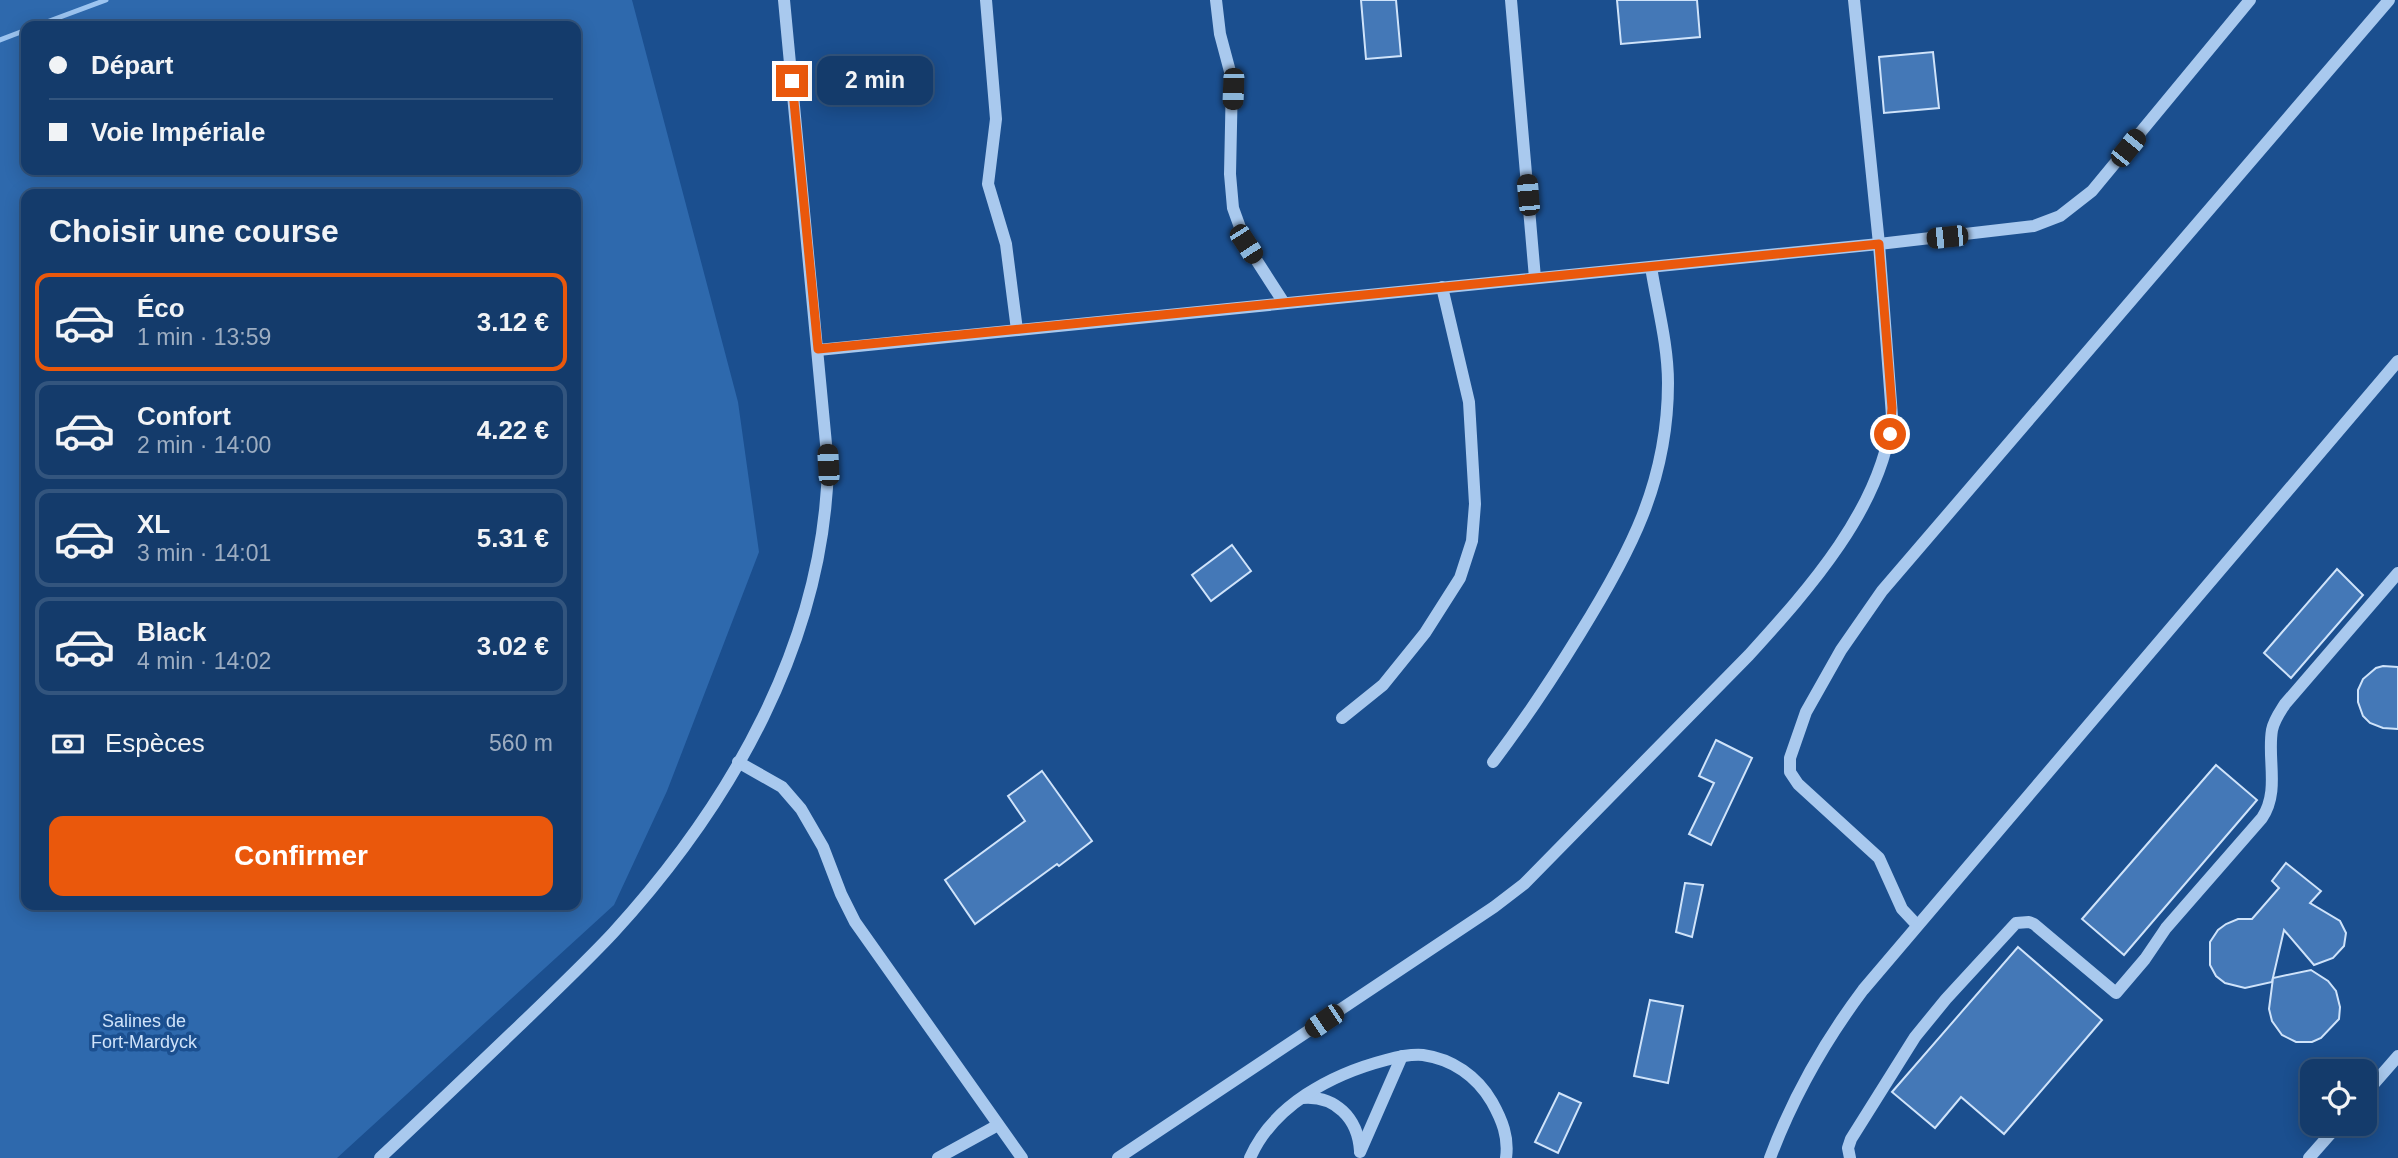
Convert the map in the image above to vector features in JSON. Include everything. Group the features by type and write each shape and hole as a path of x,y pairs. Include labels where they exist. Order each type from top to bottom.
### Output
{"street":[{"path":"380,1158 587,961 625,920 692,835 738,762 764,717 793,650 819,557 828,465 784,0"},
{"path":"986,0 996,124 988,184 1006,244 1017,330"},
{"path":"1216,0 1220,34 1233,79 1230,164 1233,208 1246,244 1284,303"},
{"path":"1511,0 1535,278"},
{"path":"1118,1158 1505,899 1556,852 1772,629 1850,529 1874,485 1885,455 1892,408 1879,244 1854,0"},
{"path":"818,349 1879,244 2042,224 2085,199 2250,0"},
{"path":"1917,925 1902,909 1879,858 1798,784 1790,772 1791,752 1810,703 1847,639 1882,591 2389,0"},
{"path":"1493,762 1539,699 1601,600 1623,562 1647,508 1660,460 1668,392 1666,360 1651,267"},
{"path":"1342,718 1383,685 1425,633 1460,578 1470,550 1475,504 1469,402 1442,287"},
{"path":"1770,1158 1796,1096 1826,1043 1863,990 2398,361"},
{"path":"1850,1158 1848,1148 1851,1139 1915,1037 2016,923 2034,924 2116,993 2145,959 2166,928 2262,818 2271,798 2273,726 2278,715 2398,573"},
{"path":"738,762 782,788 801,810 823,847 855,922 1022,1158"},
{"path":"1250,1158 1267,1131 1301,1098 1351,1071 1402,1056 1420,1055 1443,1060 1460,1068 1477,1082 1504,1128 1506,1158"},
{"path":"1359,1155 1402,1056"},
{"path":"2377,1079 2398,1056"},
{"path":"1301,1098 1328,1100 1342,1109 1354,1128 1359,1155"},
{"path":"938,1158 998,1125"},
{"path":"2309,1158 2328,1136"}],"green space":[{"name":"Salines de Fort-Mardyck","path":"0,0 632,0 738,402 759,552 667,791 614,905 337,1158 0,1158"}],"building":[{"path":"1361,0 1396,0 1401,56 1366,59"},
{"path":"1617,0 1697,0 1700,37 1621,44"},
{"path":"1933,52 1939,108 1884,113 1879,57"},
{"path":"1232,545 1251,571 1211,601 1192,575"},
{"path":"2337,569 2363,595 2291,678 2264,653"},
{"path":"2398,667 2398,729 2383,728 2370,723 2363,716 2358,702 2358,690 2363,679 2376,668"},
{"path":"1716,740 1752,758 1711,845 1689,834 1714,783 1699,776"},
{"path":"2216,765 2257,800 2124,955 2082,919"},
{"path":"1042,771 1092,841 975,924 945,880 1025,821 1008,796"},
{"path":"2286,863 2321,891 2310,903 2340,921 2346,933 2344,946 2333,958 2314,965 2284,930 2272,982 2245,988 2225,983 2216,976 2210,965 2210,942 2226,924 2238,919 2252,919 2279,888 2272,881"},
{"path":"1685,883 1703,885 1692,937 1676,932"},
{"path":"2018,947 2102,1020 2004,1134 1961,1097 1935,1128 1892,1092"},
{"path":"2311,970 2328,981 2336,991 2340,1007 2339,1019 2321,1038 2312,1042 2296,1042 2282,1035 2272,1021 2269,1009 2273,978"},
{"path":"1650,1000 1683,1006 1668,1083 1634,1076"},
{"path":"1559,1093 1581,1103 1558,1153 1535,1142"}],"waterway":[{"path":"49,21 106,0"},
{"path":"0,40 21,32"}],"route":[{"path":"792,81 818,349 1879,244 1892,408 1890,434"}]}
